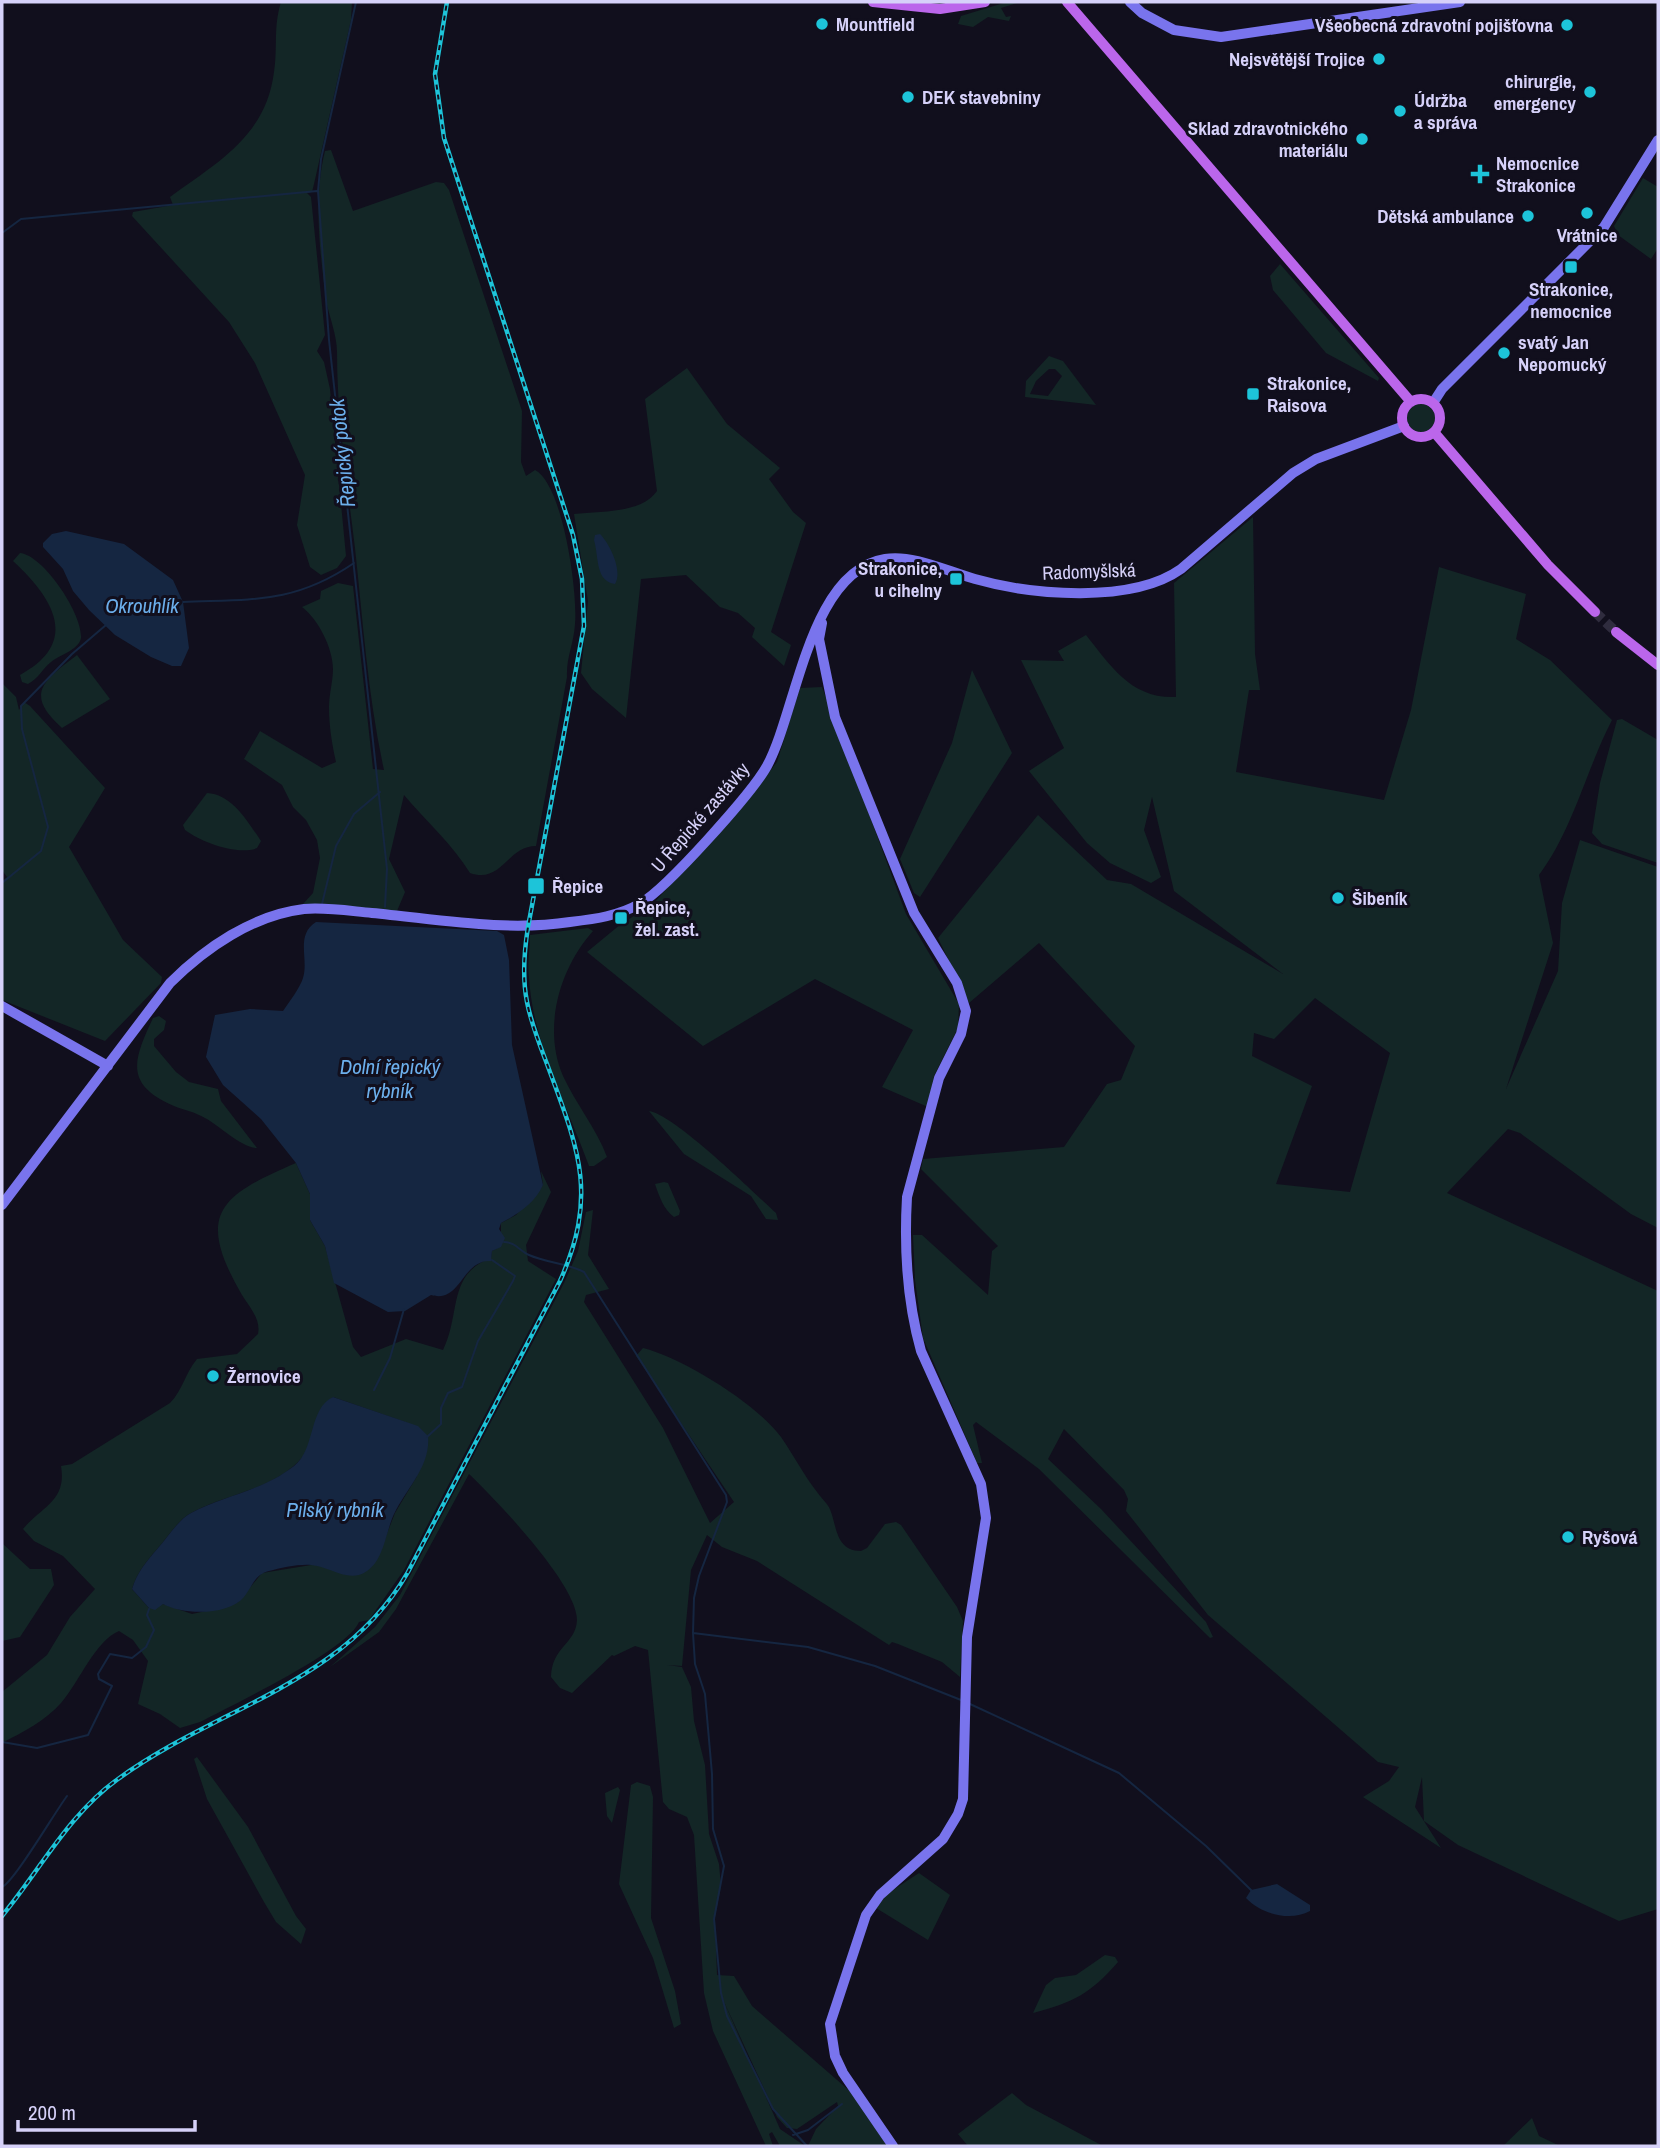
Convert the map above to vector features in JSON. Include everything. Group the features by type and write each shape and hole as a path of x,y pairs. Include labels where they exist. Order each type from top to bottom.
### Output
{"main road":[{"path":"873,2 940,9 985,2"},
{"path":"1069,2 1411,402"},
{"path":"1420,399 1433,403 1440,417 1434,432 1417,436 1404,426 1402,415 1411,402 1420,399"},
{"path":"1434,432 1531,546 1595,612"},
{"path":"1616,632 1658,665"}],"street":[{"path":"1130,2 1160,24 1184,33 1210,37 1347,20 1460,2"},
{"path":"1433,403 1453,378 1604,227 1658,140"},
{"name":"Radomyšlská","path":"810,640 823,612 857,571 873,562 891,558 1026,590 1101,591 1154,585 1181,569 1293,473 1323,456 1404,426"},
{"path":"823,612 819,639 835,717 911,905 957,983 966,1011 961,1034 939,1078 910,1187 906,1215 908,1284 921,1351 981,1484 986,1518 967,1637 966,1782 958,1814 943,1839 880,1895 866,1915 831,2024 835,2056 843,2073 893,2146"},
{"name":"U Řepické zastávky","path":"2,1205 108,1066 144,1014 180,973 228,938 264,919 303,909 540,926 623,914 654,895 766,767 810,640"},
{"path":"2,1006 108,1066"}],"green space":[{"path":"281,2 352,2 351,20 314,184 312,192 307,193 311,197 325,335 317,351 324,362 330,389 346,556 337,568 321,575 310,567 297,525 305,475 255,363 229,322 132,216 133,212 173,205 170,197 222,159 250,130 261,114 269,94 274,72 277,20"},
{"path":"1007,2 1020,2 1001,8 1006,17 1011,16 1009,21 988,17 973,27 958,24 961,16"},
{"path":"331,150 353,211 436,182 444,183 449,190 522,411 521,462 526,476 535,470 545,479 553,496 567,541 574,589 574,631 536,846 518,852 490,873 470,873 404,795 389,859 405,892 397,911 303,904 313,893 320,858 317,840 306,820 293,807 282,785 244,759 260,731 322,768 336,762 329,714 332,661 319,626 302,607 320,599 321,591 338,583 353,586 373,769 384,770 370,687 343,450 337,346 326,300 320,244 318,206 321,169 325,151"},
{"path":"1643,178 1658,187 1658,248 1651,259 1618,235 1614,226"},
{"path":"1280,264 1379,378 1378,381 1326,353 1273,290 1270,276"},
{"path":"1049,356 1063,361 1096,405 1025,397 1026,381","holes":["1049,369 1055,369 1062,376 1048,396 1030,394 1036,381"]},
{"path":"687,368 727,424 780,468 769,479 793,512 806,523 771,632 791,645 784,666 752,637 755,628 738,613 720,607 686,575 641,579 626,718 592,689 581,673 588,601 574,514 630,508 641,504 657,491 645,399"},
{"path":"1421,404 1431,408 1435,418 1431,428 1421,432 1411,428 1407,418 1411,408"},
{"path":"1253,517 1255,654 1260,690 1249,690 1236,772 1384,800 1411,710 1439,567 1526,594 1516,639 1550,660 1612,720 1561,839 1539,875 1553,943 1506,1089 1558,971 1562,903 1580,840 1658,867 1658,1228 1631,1214 1520,1133 1508,1129 1447,1193 1658,1291 1658,1909 1619,1921 1458,1845 1424,1821 1422,1777 1415,1807 1441,1848 1363,1797 1389,1781 1399,1767 1378,1762 1208,1615 1126,1511 1128,1499 1124,1490 1064,1429 1048,1459 1101,1509 1206,1622 1213,1637 1210,1638 1039,1469 976,1422 973,1425 982,1463 977,1463 923,1338 915,1280 913,1235 922,1235 988,1295 992,1251 998,1246 921,1169 923,1159 1064,1147 1107,1084 1121,1080 1135,1046 1039,943 969,1003 938,938 1038,815 1107,880 1131,884 1283,974 1174,891 1152,797 1144,830 1161,877 1151,883 1110,863 1087,843 1029,771 1064,748 1021,660 1064,661 1058,651 1086,635 1114,669 1134,686 1146,693 1176,697 1174,583","holes":["1315,998 1390,1053 1350,1192 1276,1184 1312,1086 1252,1056 1254,1033 1274,1039"]},
{"path":"20,553 40,564 60,587 76,615 81,638 77,646 51,662 28,684 22,682 20,675 39,662 50,648 55,634 49,605 40,590 13,561"},
{"path":"77,655 110,699 62,728 44,706 42,688"},
{"path":"972,670 1012,753 920,897 914,893 900,859 952,743"},
{"path":"2,683 16,697 19,710 24,702 30,706 105,788 69,847 123,940 162,977 161,983 105,1041 2,1000 2,881 7,877 2,870"},
{"path":"822,687 906,914 959,1004 958,1028 934,1076 928,1107 882,1087 913,1030 815,979 703,1046 587,952 621,924 653,904 759,785 777,762 800,688"},
{"path":"1622,719 1658,740 1658,863 1602,844 1592,833 1600,783 1617,720"},
{"path":"207,793 224,798 239,810 261,841 257,848 230,849 200,839 185,830 183,825"},
{"path":"588,928 593,931 571,962 563,980 554,1038 563,1076 607,1157 594,1166 589,1166 544,1050 532,1002 528,967 530,935"},
{"path":"159,1016 166,1021 164,1030 154,1039 154,1046 176,1072 189,1082 218,1089 221,1101 257,1148 237,1140 205,1118 158,1098 147,1089 137,1069 138,1058 153,1018"},
{"path":"649,1111 695,1139 776,1213 778,1220 766,1219 751,1196 684,1154"},
{"path":"296,1163 310,1194 310,1220 325,1246 353,1347 361,1357 406,1339 443,1350 457,1296 467,1274 491,1258 492,1251 501,1246 501,1223 516,1215 543,1185 541,1171 551,1192 526,1245 528,1261 556,1279 404,1570 369,1620 359,1622 350,1634 334,1647 287,1676 200,1722 180,1728 160,1714 138,1704 148,1661 133,1640 119,1631 102,1643 55,1709 33,1726 2,1743 2,1692 47,1655 70,1617 95,1589 63,1556 34,1541 23,1529 57,1495 62,1478 61,1466 72,1464 170,1403 197,1359 237,1354 258,1334 256,1318 228,1267 220,1245 218,1226 222,1211 233,1198 248,1186","holes":["333,1397 408,1423 417,1476 395,1513 379,1554 262,1573 238,1602 192,1614 163,1604 149,1608 132,1589 146,1562 186,1516 274,1480 298,1462 308,1448 321,1414"]},
{"path":"668,1183 680,1211 679,1215 674,1217 665,1207 655,1184"},
{"path":"593,1210 588,1255 609,1289 586,1295 584,1302 663,1428 710,1523 734,1502 636,1356 643,1348 698,1372 737,1397 770,1424 830,1509 837,1532 845,1545 861,1551 867,1548 885,1524 896,1522 901,1525 957,1607 963,1621 960,1677 942,1662 892,1642 889,1645 757,1561 722,1547 707,1535 691,1570 682,1666 667,1665 682,1667 691,1687 694,1721 705,1765 709,1834 719,1864 721,1886 715,1917 717,1975 734,1976 752,2006 852,2093 887,2146 808,2146 816,2129 838,2106 837,2102 797,2129 787,2128 777,2117 721,1995 780,2129 805,2146 780,2146 772,2132 769,2134 773,2146 766,2146 713,2031 704,1993 694,1835 687,1817 669,1809 663,1802 648,1650 635,1646 612,1655 572,1693 560,1688 551,1677 552,1667 555,1658 576,1628 573,1604 564,1586 533,1543 469,1474 396,1609 379,1632 330,1667 375,1627 400,1595 564,1283 578,1251 586,1212"},
{"path":"2,1543 30,1569 51,1569 54,1585 20,1637 2,1641"},
{"path":"197,1757 248,1827 296,1916 306,1929 301,1944 276,1922 264,1902 207,1799 194,1759"},
{"path":"637,1782 650,1786 653,1797 651,1918 675,1991 681,2024 674,2028 653,1958 619,1884 631,1785"},
{"path":"618,1787 620,1790 612,1823 607,1816 605,1793"},
{"path":"919,1873 950,1895 928,1940 876,1908 887,1894"},
{"path":"1105,1955 1115,1957 1118,1962 1099,1982 1071,2000 1033,2013 1046,1985 1055,1978 1076,1975"},
{"path":"1012,2093 1026,2105 1103,2146 968,2146 958,2134"},
{"path":"1532,2118 1539,2136 1560,2146 1503,2146"}],"water":[{"name":"Okrouhlík","path":"66,531 124,544 173,580 183,602 189,648 181,666 172,666 151,657 115,635 89,610 73,591 63,569 43,547 43,543 52,534"},
{"path":"600,534 614,558 617,572 615,584 604,578 599,567 594,540 595,535"},
{"name":"Dolní řepický rybník","path":"316,922 497,931 504,935 509,960 512,1045 543,1185 525,1207 501,1223 499,1229 505,1238 501,1247 492,1251 491,1261 481,1262 474,1267 449,1293 431,1295 405,1311 388,1312 334,1283 325,1246 310,1220 310,1194 296,1163 261,1119 223,1085 206,1057 215,1015 250,1009 283,1011 303,978 304,940 310,927"},
{"name":"Pilský rybník","path":"333,1397 418,1426 428,1436 422,1467 394,1514 381,1553 373,1566 360,1575 353,1576 311,1565 269,1571 254,1581 237,1603 217,1610 193,1612 163,1604 155,1610 149,1608 132,1589 143,1567 177,1524 191,1513 256,1487 294,1466 306,1450 319,1410"},
{"path":"1277,1884 1310,1905 1310,1911 1294,1916 1276,1915 1252,1904 1246,1898 1251,1890"}],"waterway":[{"name":"Řepický potok","path":"356,2 321,159 318,191 329,340 387,869 385,907"},
{"path":"2,233 21,219 317,191"},
{"path":"183,602 252,599 292,593 312,586 354,563"},
{"path":"2,883 41,851 48,827 22,729 21,706 72,654 106,625"},
{"path":"322,904 336,846 354,814 380,792"},
{"path":"504,1242 511,1243 536,1258 584,1272 726,1495 727,1502 699,1576 694,1598 693,1633 695,1664 705,1694 712,1774 713,1829 724,1866 714,1919 721,1993 727,2016 773,2109 807,2146"},
{"path":"427,1437 441,1424 441,1408 448,1393 462,1387 478,1341 515,1276 492,1260"},
{"name":"Řepický potok","path":"374,1390 390,1358 404,1309"},
{"name":"Řepický potok","path":"2,1742 37,1748 88,1735 112,1686 99,1679 98,1674 110,1654 132,1658 146,1647 154,1630 147,1615 149,1609"},
{"path":"693,1633 808,1647 875,1666 961,1700"},
{"path":"970,1704 1119,1773 1206,1846 1251,1890"},
{"path":"2,1887 25,1860 67,1796"},
{"path":"793,2135 808,2130 842,2104"}],"tunnel":[{"path":"1595,612 1616,632"}],"railway":[{"path":"2,1916 70,1826 118,1779 156,1754 314,1668 350,1641 381,1610 408,1572 560,1281 579,1222 580,1171 575,1147 531,1018 524,974 528,927 584,626 582,579 573,535 444,138 435,74 447,2"}],"place":[{"name":"Mountfield","path":"822,24"},
{"name":"Všeobecná zdravotní pojišťovna","path":"1567,25"},
{"name":"Nejsvětější Trojice","path":"1379,59"},
{"name":"chirurgie, emergency","path":"1590,92"},
{"name":"DEK stavebniny","path":"908,97"},
{"name":"Údržba a správa","path":"1400,111"},
{"name":"Sklad zdravotnického materiálu","path":"1362,139"},
{"name":"Nemocnice Strakonice","path":"1480,174"},
{"name":"Vrátnice","path":"1587,213"},
{"name":"Dětská ambulance","path":"1528,216"},
{"name":"Strakonice, nemocnice","path":"1571,267"},
{"name":"svatý Jan Nepomucký","path":"1504,353"},
{"name":"Strakonice, Raisova","path":"1253,394"},
{"name":"Strakonice, u cihelny","path":"956,579"},
{"name":"Řepice","path":"536,886"},
{"name":"Šibeník","path":"1338,898"},
{"name":"Řepice, žel. zast.","path":"621,918"},
{"name":"Žernovice","path":"213,1376"},
{"name":"Ryšová","path":"1568,1537"}]}
